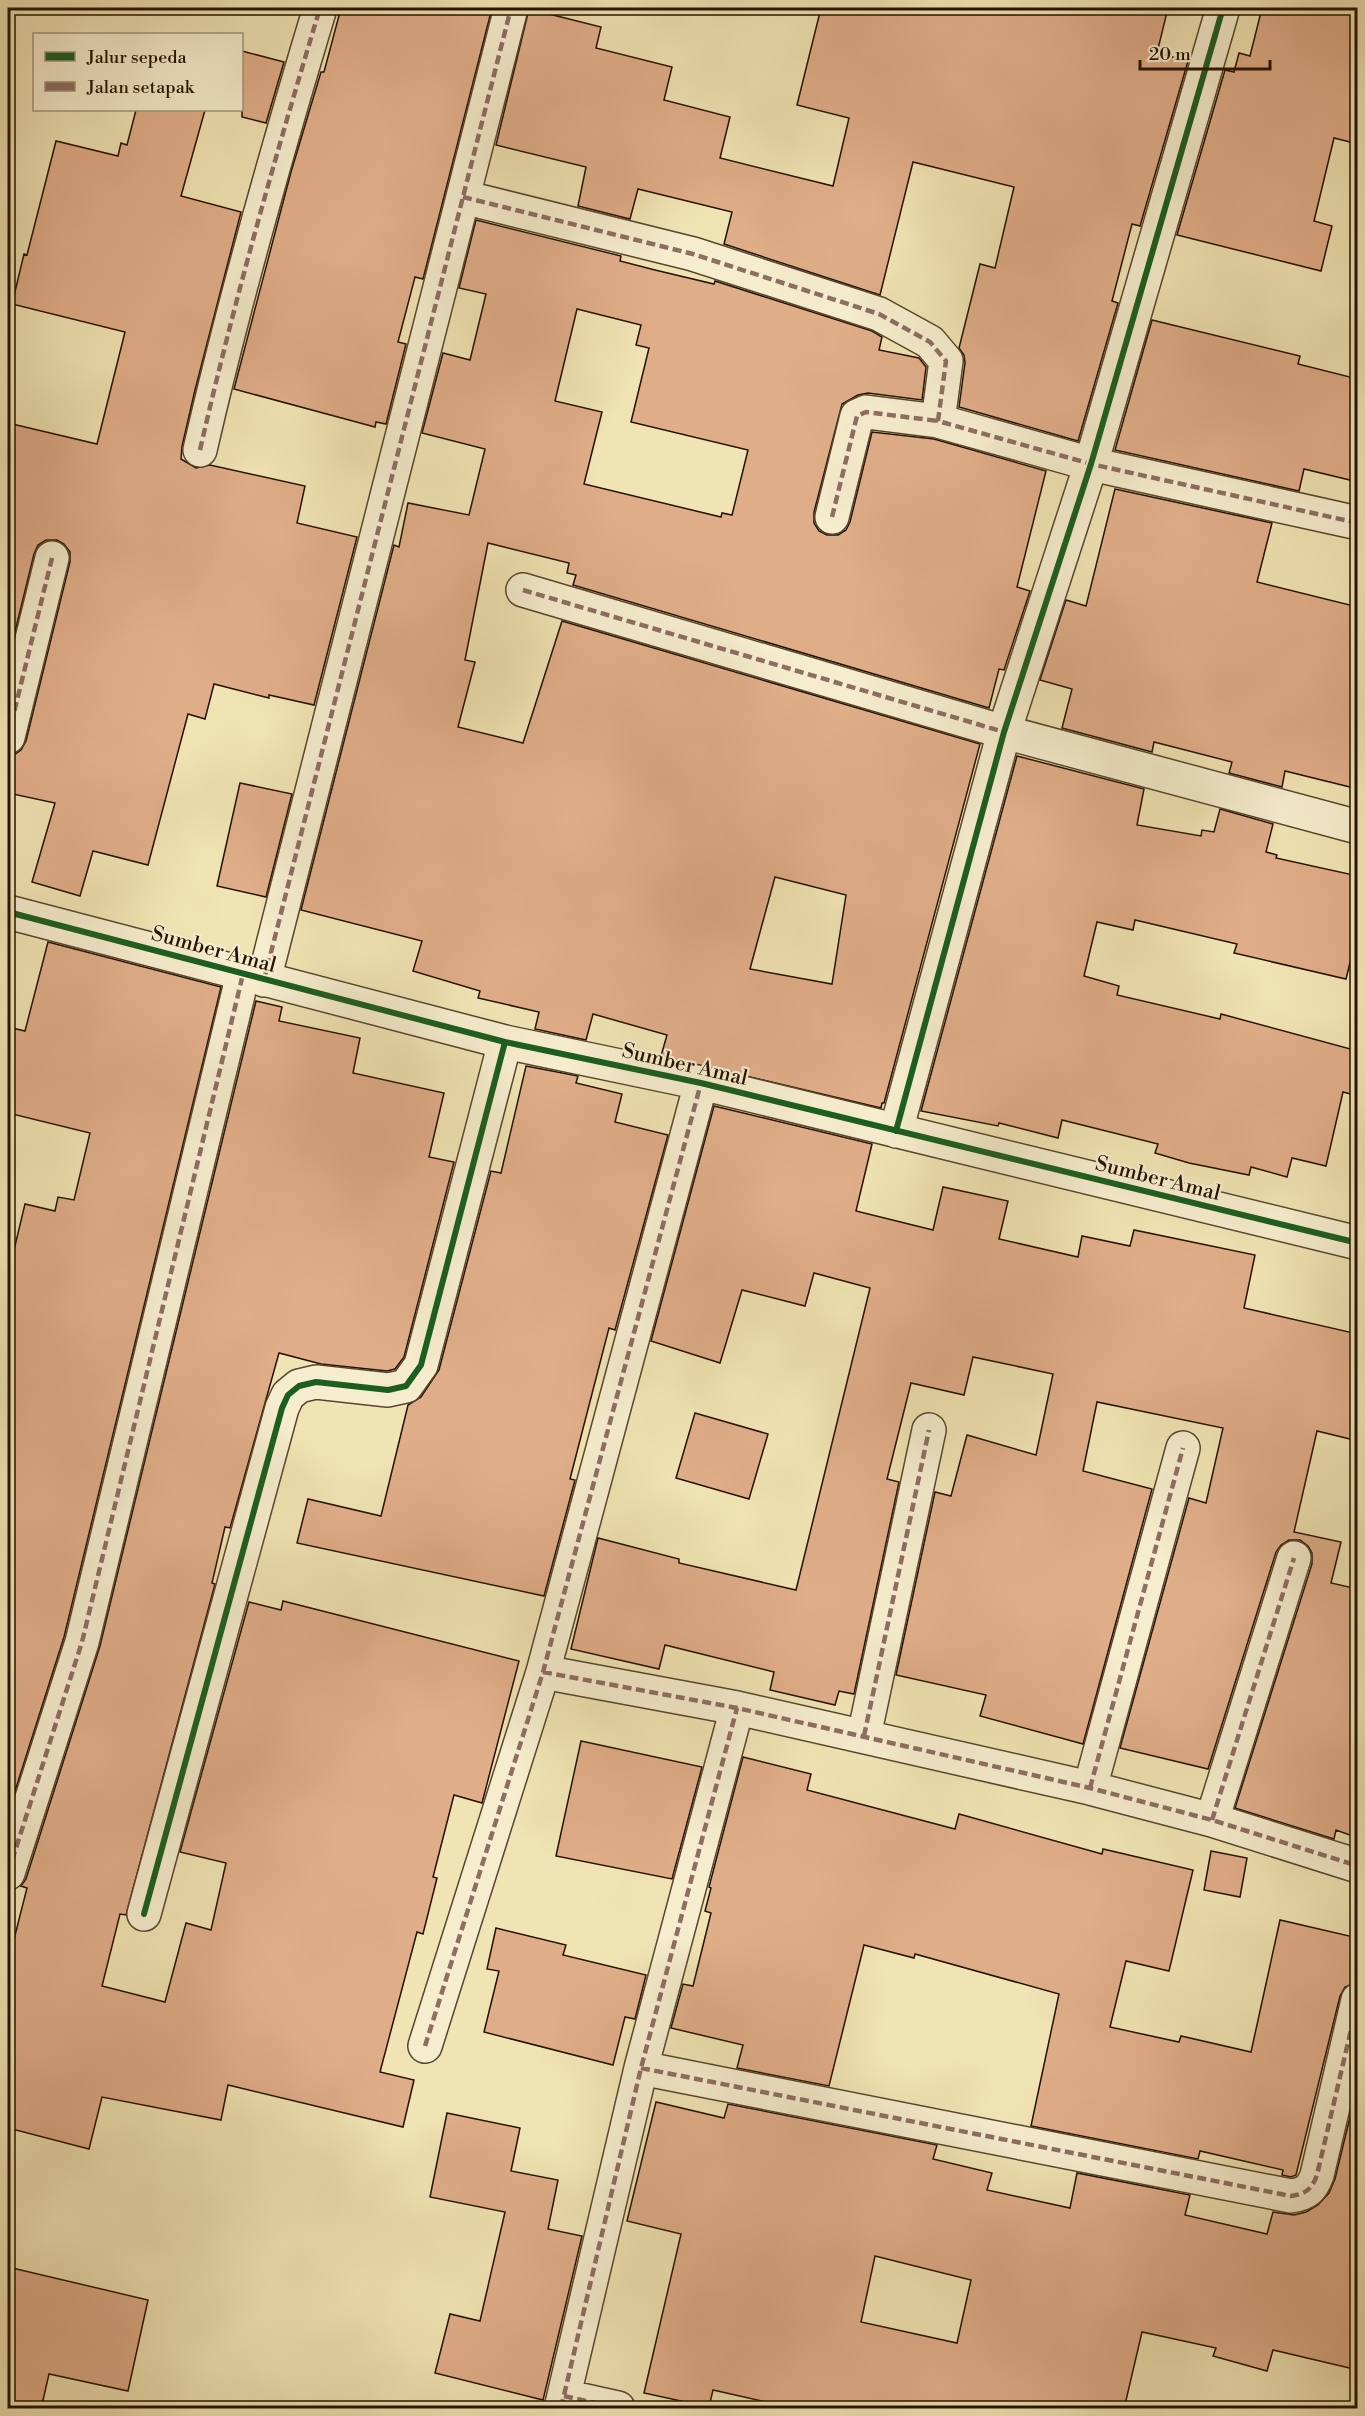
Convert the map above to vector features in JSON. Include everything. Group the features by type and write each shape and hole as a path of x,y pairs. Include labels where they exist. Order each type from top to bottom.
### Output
{"street":[{"path":"200,450 261,205 320,8"},
{"path":"8,1874 82,1642 253,977 463,197 511,8"},
{"path":"896,1131 1004,732 1091,464 1223,8"},
{"path":"463,197 693,254 879,314 930,342 946,361 938,421"},
{"path":"832,517 857,416 866,412 938,421 1091,464 1358,523"},
{"path":"8,737 52,558"},
{"path":"523,590 1004,732 1358,827"},
{"name":"Sumber Amal","path":"8,912 506,1042 701,1083 1358,1243"},
{"path":"144,1914 282,1408 288,1395 298,1386 316,1382 388,1390 406,1386 421,1365 506,1042"},
{"path":"425,2046 543,1672 701,1083"},
{"path":"864,1736 929,1430"},
{"path":"1090,1788 1183,1448"},
{"path":"1212,1820 1294,1558"},
{"path":"543,1672 737,1708 1090,1788 1212,1820 1358,1866"},
{"path":"618,2409 562,2402 641,2068 737,1708"},
{"path":"641,2068 1291,2196 1305,2194 1313,2185 1317,2175 1358,2000"}],"building":[{"path":"341,8 492,8 423,279 415,277 398,342 406,344 386,424 376,422 375,427 234,389 291,172 321,72 324,72"},
{"path":"821,8 1168,8 1157,53 1188,61 1140,226 1132,224 1112,301 1118,303 1078,441 959,407 965,363 964,355 959,348 980,264 995,268 1014,187 913,162 880,295 724,244 732,212 638,189 630,219 578,206 586,167 496,145 529,9 601,27 596,48 672,67 664,100 730,117 720,158 833,186 849,118 797,105"},
{"path":"1262,8 1358,8 1358,144 1334,138 1314,221 1332,226 1321,271 1177,235 1225,70 1234,72 1239,53 1250,56"},
{"path":"243,51 284,62 266,123 242,117"},
{"path":"136,111 205,111 181,196 241,212 195,390 181,459 196,468 210,465 305,486 297,523 357,537 314,705 269,695 269,698 214,684 205,719 188,714 148,865 93,851 80,896 32,882 55,803 8,793 8,755 14,755 21,750 26,741 70,562 70,552 64,544 57,540 46,540 38,545 8,660 8,423 97,444 125,332 12,304 56,141 118,156 121,143 127,145"},
{"path":"476,220 621,256 620,261 655,270 714,284 715,281 872,331 882,337 879,350 919,358 926,367 922,400 868,393 858,395 842,404 814,512 814,523 819,531 827,535 838,535 846,530 850,522 872,432 934,439 1046,471 1017,587 1030,591 1004,670 999,669 989,708 573,585 576,575 567,573 569,563 488,543 465,660 475,662 458,727 523,743 562,621 980,744 881,1108 661,1056 667,1035 593,1014 586,1040 535,1029 539,1012 478,998 480,991 413,971 422,941 301,910 394,545 399,547 408,503 469,515 485,449 422,433 443,353 470,360 486,294 459,288","holes":["577,309 641,325 636,345 649,348 631,422 748,450 732,515 722,513 721,517 584,484 602,412 555,401","775,877 846,895 832,984 750,969"]},
{"path":"1152,320 1300,356 1298,364 1358,379 1358,482 1304,469 1299,491 1115,450"},
{"path":"1115,489 1272,523 1257,582 1358,607 1358,789 1285,771 1282,787 1229,773 1232,762 1154,742 1152,752 1062,728 1072,689 1040,680 1066,600 1086,606"},
{"path":"1017,756 1144,789 1137,825 1201,836 1202,830 1214,832 1220,809 1273,824 1266,852 1277,855 1276,858 1358,876 1358,930 1346,979 1234,953 1237,944 1135,920 1133,930 1097,922 1084,976 1119,986 1117,995 1220,1019 1221,1014 1358,1051 1358,1096 1343,1092 1326,1166 1292,1158 1287,1177 1251,1167 1249,1175 1189,1163 1155,1153 1158,1144 1062,1120 1058,1138 999,1123 998,1126 921,1111"},
{"path":"240,783 292,794 266,897 217,886"},
{"path":"48,942 221,987 64,1637 8,1813 8,1275 25,1204 55,1211 58,1197 74,1200 90,1133 8,1113 8,1027 25,1031"},
{"path":"256,1001 282,1007 279,1021 360,1038 353,1073 444,1093 429,1157 454,1162 404,1357 395,1369 387,1371 321,1364 279,1353 230,1528 225,1527 212,1583 215,1584 126,1915 120,1914 102,1986 165,2002 186,1923 211,1930 226,1863 180,1852 249,1602 281,1610 283,1601 519,1661 482,1803 454,1795 433,1877 437,1878 423,1934 417,1932 380,2072 414,2080 403,2127 228,2085 221,2120 102,2097 89,2149 8,2128 8,1963 27,1888 21,1886 26,1879 100,1646"},
{"path":"526,1066 578,1076 576,1083 622,1094 615,1122 668,1135 615,1330 609,1328 570,1479 575,1480 544,1596 297,1543 308,1499 381,1516 408,1405 421,1397 439,1370 491,1171 501,1173"},
{"path":"714,1106 872,1144 856,1211 933,1230 943,1187 1008,1201 999,1239 1078,1257 1082,1236 1130,1246 1134,1230 1255,1255 1244,1308 1358,1334 1358,1441 1317,1431 1294,1532 1341,1542 1331,1583 1358,1589 1358,1838 1336,1830 1334,1839 1235,1808 1312,1564 1312,1553 1308,1546 1300,1540 1289,1540 1276,1552 1208,1769 1120,1748 1189,1498 1206,1503 1223,1428 1097,1402 1083,1471 1152,1489 1083,1744 980,1716 986,1695 896,1675 935,1492 951,1496 967,1435 1036,1455 1053,1374 973,1357 964,1395 911,1383 887,1479 899,1482 854,1694 839,1691 835,1705 770,1690 774,1672 665,1645 659,1669 571,1649 598,1538 679,1559 679,1563 796,1590 870,1288 814,1273 805,1306 742,1290 720,1363 651,1341"},
{"path":"695,1413 768,1434 749,1499 676,1478"},
{"path":"581,1741 702,1767 672,1879 556,1856"},
{"path":"743,1757 811,1774 807,1790 955,1829 959,1814 1102,1854 1103,1849 1193,1870 1169,1971 1126,1961 1110,2027 1179,2042 1181,2036 1251,2052 1280,1920 1358,1938 1358,1982 1345,1987 1340,1996 1296,2175 1291,2177 1282,2175 1283,2170 1200,2151 1198,2159 1031,2126 1059,1994 915,1954 914,1958 864,1945 829,2086 737,2068 743,2045 671,2028 683,1984 693,1986 711,1913 705,1911 711,1888 709,1887"},
{"path":"1211,1851 1247,1858 1240,1897 1204,1890"},
{"path":"496,1928 566,1945 563,1955 646,1975 635,2019 625,2017 613,2065 484,2032 499,1971 487,1969"},
{"path":"1358,2084 1358,2370 1273,2350 1267,2371 1213,2356 1216,2348 1142,2332 1124,2409 797,2409 713,2390 709,2407 644,2393 681,2234 627,2221 656,2102 724,2118 728,2104 937,2145 933,2159 992,2173 987,2190 1070,2208 1077,2173 1190,2195 1185,2215 1267,2234 1273,2212 1294,2215 1306,2212 1318,2205 1329,2193 1335,2179","holes":["875,2256 971,2280 957,2343 861,2322"]},
{"path":"447,2113 520,2128 511,2171 558,2180 548,2229 582,2236 543,2400 435,2373 450,2314 480,2321 505,2212 430,2197"},
{"path":"8,2267 148,2300 128,2391 49,2374 41,2409 8,2409"}],"marked path":[{"path":"200,450 256,228 320,8"},
{"path":"264,980 511,8"},
{"path":"463,197 693,254 879,314 930,342 946,361 938,421 1091,464 1358,523"},
{"path":"832,517 857,416 866,412 938,421"},
{"path":"8,737 52,558"},
{"path":"523,590 1004,732"},
{"path":"8,1873 82,1642 243,974"},
{"path":"425,2046 543,1672 701,1083"},
{"path":"864,1736 929,1430"},
{"path":"1090,1788 1183,1448"},
{"path":"1212,1820 1294,1558"},
{"path":"543,1672 737,1708 1090,1788 1212,1820 1358,1866"},
{"path":"561,2408 641,2068 737,1708"},
{"path":"641,2068 1291,2196 1308,2190 1317,2175 1358,2000"},
{"path":"564,2396 618,2408"}],"cycle path":[{"path":"896,1131 1004,732 1091,464 1223,8"},
{"path":"8,912 505,1042 701,1083 1358,1243"},
{"path":"144,1914 282,1408 288,1395 299,1386 316,1382 388,1390 406,1386 421,1365 505,1042"}]}
